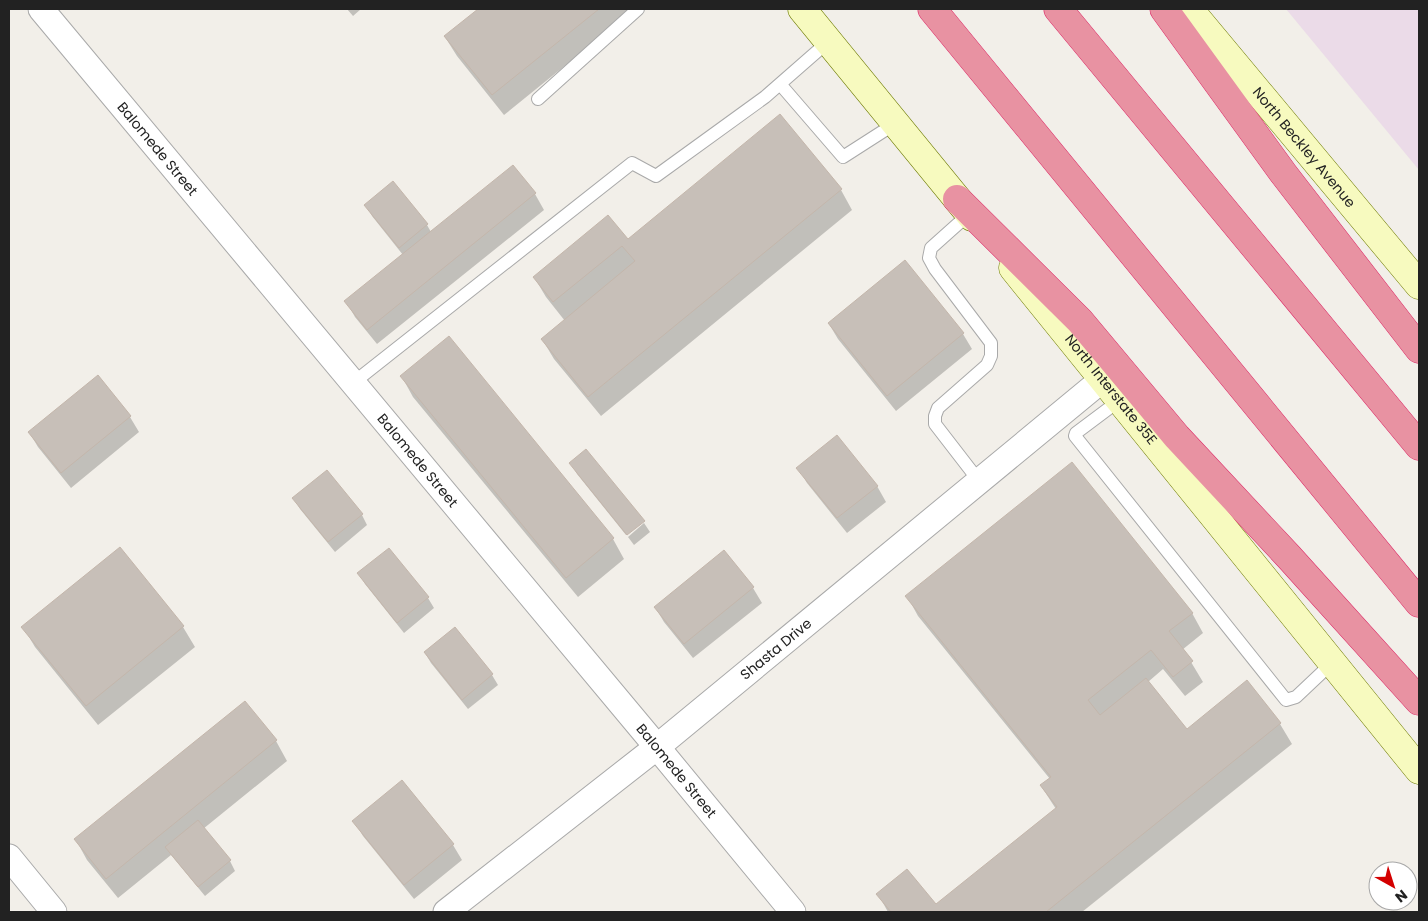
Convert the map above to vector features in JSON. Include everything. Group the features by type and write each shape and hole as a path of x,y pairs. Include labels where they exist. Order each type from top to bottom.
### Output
{"highway":[{"path":"932,9 1419,603"},
{"path":"1058,9 1419,446"},
{"path":"1164,9 1283,173 1419,350"},
{"path":"963,207 1080,320 1177,437 1419,701"}],"main road":[{"name":"North Interstate 35E","path":"802,9 1419,770"},
{"name":"North Beckley Avenue","path":"1189,9 1419,285"}],"street":[{"name":"Balomede Street","path":"41,9 793,912"},
{"name":"Shasta Drive","path":"446,912 657,747 979,481 1111,389"},
{"path":"9,857 54,912"}],"lane":[{"path":"538,99 638,9"},
{"path":"353,383 632,163 656,176 765,97 829,41"},
{"path":"780,84 843,157 896,123"},
{"path":"963,207 931,248 929,258 934,269 991,343 991,356 987,365 938,408 935,424 979,481"},
{"path":"1111,389 1075,436 1286,700 1296,697 1332,663"}],"shaded area":[{"path":"1286,9 1419,9 1419,170"}],"building":[{"path":"478,9 599,9 492,95 444,36"},
{"path":"780,114 842,189 588,397 541,339 635,261 622,246 553,302 533,277 608,215 628,239"},
{"path":"513,165 536,193 367,330 344,301"},
{"path":"393,181 428,224 399,248 364,205"},
{"path":"905,260 964,333 887,396 828,323"},
{"path":"449,336 614,538 566,578 400,376"},
{"path":"98,375 131,416 61,473 28,432"},
{"path":"837,435 878,486 837,518 796,468"},
{"path":"586,449 645,521 627,535 569,463"},
{"path":"1072,462 1193,613 1169,631 1193,661 1173,677 1151,650 1088,700 1100,715 1146,678 1187,729 1247,680 1281,723 1046,912 891,912 876,894 907,869 936,904 1057,807 1040,785 1051,777 905,596"},
{"path":"327,470 363,514 328,542 292,498"},
{"path":"120,547 184,626 86,706 21,627"},
{"path":"389,548 429,597 397,623 357,573"},
{"path":"724,550 754,587 684,644 654,607"},
{"path":"455,627 493,674 462,700 424,652"},
{"path":"245,701 277,740 106,879 74,839"},
{"path":"402,780 454,844 404,885 352,821"},
{"path":"198,820 231,860 198,887 165,847"}]}
